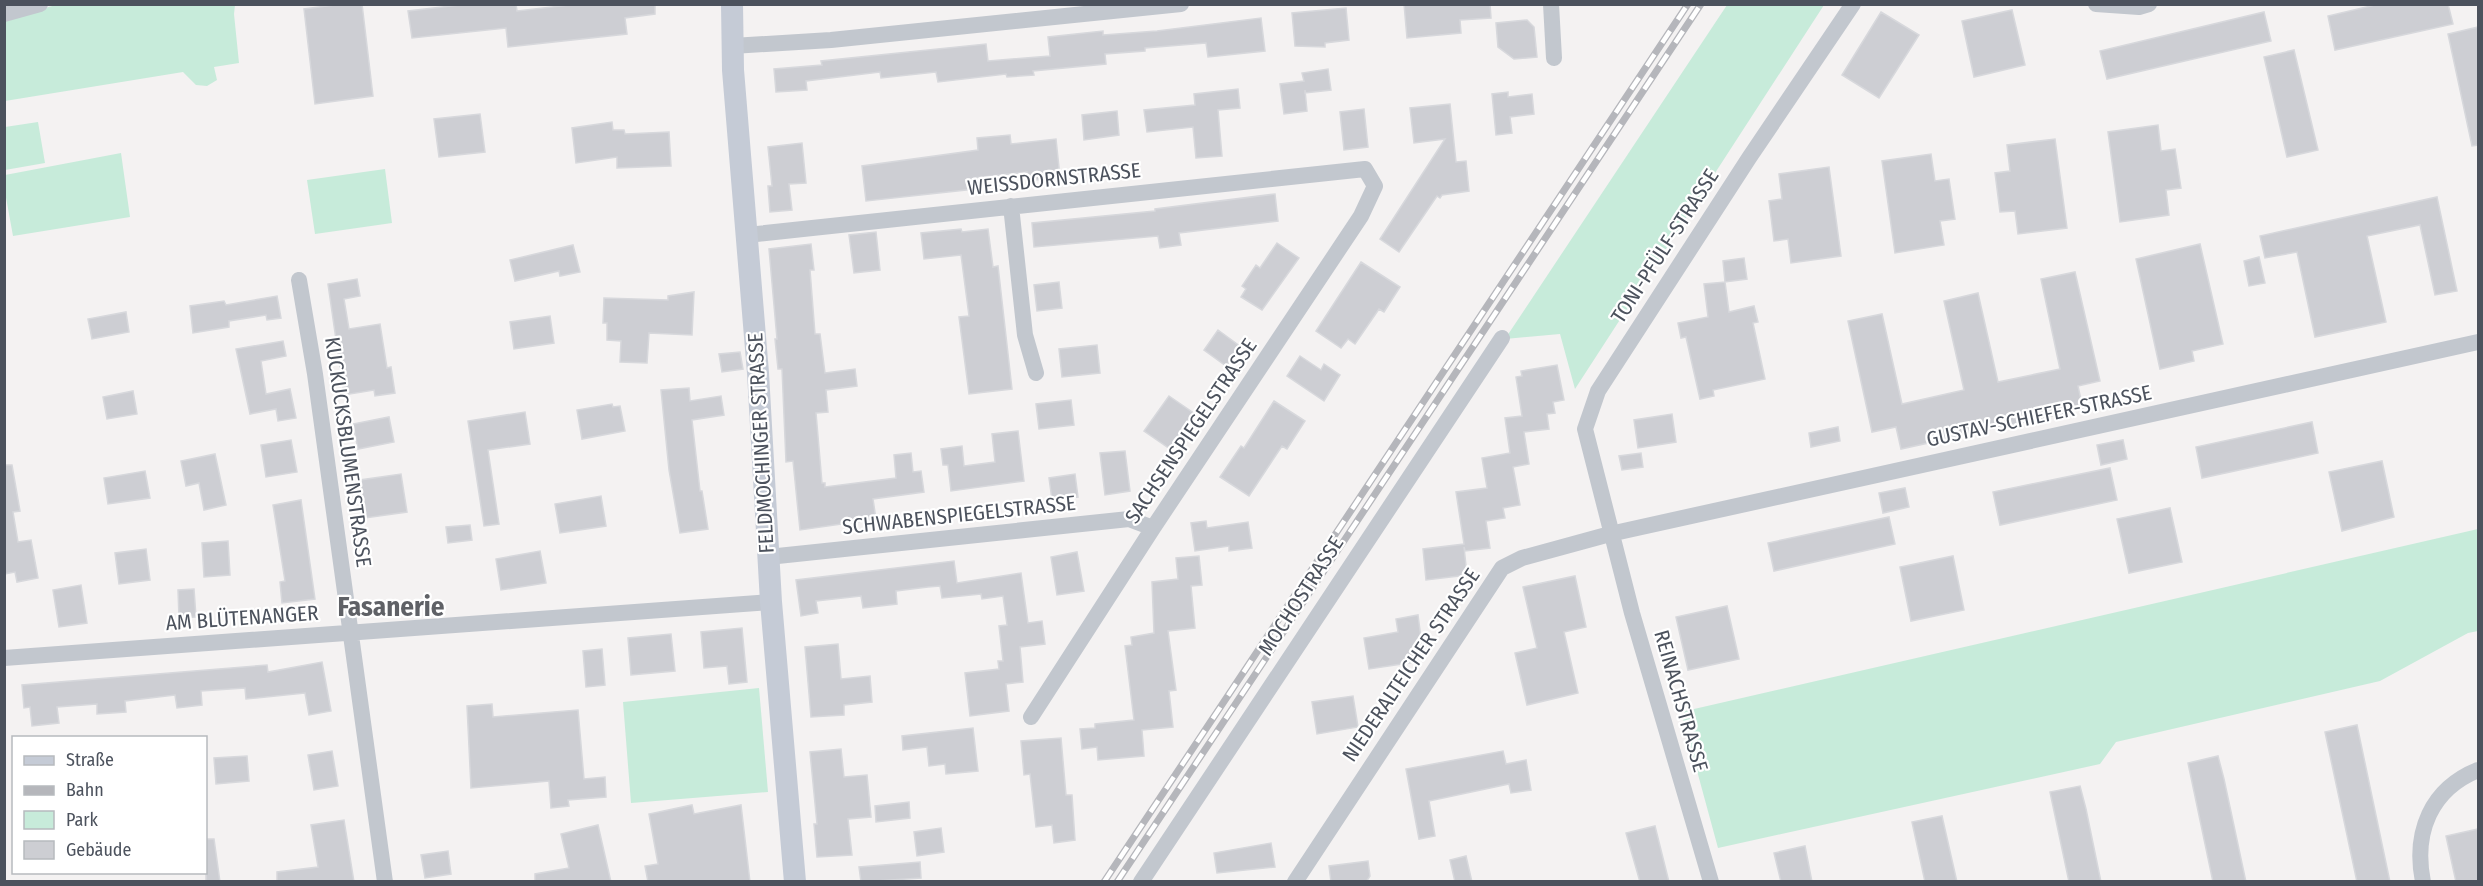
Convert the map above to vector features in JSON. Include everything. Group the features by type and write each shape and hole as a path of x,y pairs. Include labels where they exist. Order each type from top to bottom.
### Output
{"main road":[{"name":"FELDMOCHINGER STRASSE","path":"732,4 732,46 771,602 795,882"}],"street":[{"path":"4,14 40,4"},
{"path":"732,46 843,39 1181,4"},
{"path":"1551,4 1554,58"},
{"name":"TONI-PFÜLF-STRASSE","path":"1610,534 1585,429 1598,391 1744,166 1853,4"},
{"path":"2096,4 2139,7 2149,4"},
{"name":"WEISSDORNSTRASSE","path":"747,235 1365,169"},
{"name":"SACHSENSPIEGELSTRASSE","path":"1031,717 1153,528 1361,216 1375,186 1365,169"},
{"path":"1011,206 1025,335 1035,373"},
{"name":"KUCKUCKSBLUMENSTRASSE","path":"299,280 352,633 386,882"},
{"name":"MOCHOSTRASSE","path":"1141,882 1502,338"},
{"name":"GUSTAV-SCHIEFER-STRASSE","path":"1610,534 2478,342"},
{"name":"SCHWABENSPIEGELSTRASSE","path":"768,557 1130,519 1153,528"},
{"name":"NIEDERALTEICHER STRASSE","path":"1295,882 1502,568 1522,558 1610,534"},
{"name":"REINACHSTRASSE","path":"1610,534 1711,882"},
{"name":"AM BLÜTENANGER","path":"4,658 771,602"},
{"path":"2423,882 2421,840 2428,813 2458,778 2478,770"}],"green space":[{"path":"56,5 235,5 239,63 214,67 217,80 207,86 196,85 183,72 5,101 4,19"},
{"path":"1727,5 1824,5 1575,389 1560,334 1505,339"},
{"path":"38,122 45,163 5,170 5,127"},
{"path":"121,153 130,217 13,236 5,192 5,175"},
{"path":"385,169 392,223 315,234 307,180"},
{"path":"2478,529 2478,631 2468,633 2380,681 2116,742 2100,764 1718,848 1681,712"},
{"path":"759,688 768,792 631,803 623,702"}],"building":[{"path":"362,4 373,96 315,104 304,9"},
{"path":"468,4 516,4 517,11 578,4 655,4 655,14 625,18 627,34 508,47 506,28 412,38 408,11"},
{"path":"1404,4 1490,4 1491,18 1460,20 1461,33 1407,38"},
{"path":"2379,4 2448,4 2453,24 2335,50 2328,16"},
{"path":"1346,8 1349,40 1325,43 1325,47 1295,46 1292,13"},
{"path":"2012,10 2025,65 1974,77 1962,21"},
{"path":"1881,12 1919,35 1879,98 1842,75"},
{"path":"2264,12 2271,41 2107,79 2100,51"},
{"path":"1261,18 1265,51 1208,57 1206,43 1145,48 1145,51 1105,54 1106,64 1033,71 1034,75 1007,77 1006,74 938,82 936,72 881,78 880,72 806,81 807,90 776,92 774,69 822,65 821,61 986,44 988,61 1050,56 1048,37 1103,31 1103,35 1157,31"},
{"path":"1527,20 1534,27 1537,57 1514,59 1498,47 1496,23"},
{"path":"2478,27 2478,145 2472,146 2448,34"},
{"path":"2294,50 2318,150 2287,157 2264,57"},
{"path":"1328,69 1331,90 1305,93 1307,111 1284,114 1280,84 1304,81 1302,73"},
{"path":"1238,89 1240,108 1218,110 1222,156 1196,158 1193,127 1147,132 1144,110 1195,105 1194,94"},
{"path":"1508,92 1508,97 1532,94 1534,114 1510,117 1512,133 1496,135 1492,94"},
{"path":"1450,104 1456,162 1466,161 1469,191 1442,195 1440,198 1437,196 1399,252 1380,239 1445,139 1414,143 1410,108"},
{"path":"1364,109 1368,147 1344,150 1340,112"},
{"path":"1117,111 1119,135 1084,140 1082,115"},
{"path":"480,114 485,152 439,157 434,119"},
{"path":"612,122 613,130 624,130 625,134 669,132 671,166 617,168 617,157 576,163 572,128"},
{"path":"2158,125 2161,151 2175,149 2181,188 2166,190 2169,215 2120,222 2108,132"},
{"path":"1010,135 1011,144 1056,139 1060,177 1028,181 1027,172 974,178 975,189 866,201 862,166 978,150 977,138"},
{"path":"2055,139 2067,228 2018,234 2015,211 2000,212 1995,173 2010,171 2007,145"},
{"path":"802,143 806,183 789,184 792,210 770,212 768,186 772,186 768,147"},
{"path":"1931,154 1935,181 1949,179 1955,219 1940,221 1944,245 1895,253 1882,161"},
{"path":"1829,167 1841,256 1791,263 1788,239 1774,241 1769,201 1782,199 1779,174"},
{"path":"1275,194 1278,221 1179,233 1181,245 1160,248 1158,236 1034,247 1032,223 1155,211 1155,209"},
{"path":"2437,197 2457,291 2435,295 2420,225 2367,236 2386,322 2315,337 2297,252 2265,258 2260,236"},
{"path":"961,229 962,232 988,229 993,267 998,266 1012,389 969,394 959,317 969,316 961,255 924,259 921,233"},
{"path":"876,232 880,270 854,273 849,235"},
{"path":"1277,243 1299,258 1262,310 1241,297 1246,289 1242,286 1256,265 1260,268"},
{"path":"811,244 814,270 810,270 815,334 820,334 825,373 855,369 857,386 826,390 828,412 816,413 822,483 825,483 825,487 896,478 894,455 911,453 913,472 921,471 924,492 873,499 876,519 800,530 793,461 786,462 782,369 778,369 769,249"},
{"path":"2200,244 2223,344 2192,351 2194,361 2160,369 2136,259"},
{"path":"573,245 580,272 560,276 559,271 515,281 510,260"},
{"path":"2259,257 2265,283 2249,286 2244,261"},
{"path":"1744,258 1747,279 1725,282 1723,261"},
{"path":"1361,262 1400,287 1384,312 1379,309 1355,344 1348,339 1341,348 1316,331"},
{"path":"2075,272 2100,381 2078,386 2083,409 1901,449 1896,427 1872,432 1848,321 1882,314 1902,404 1964,390 1944,301 1978,293 1998,382 2060,369 2041,279"},
{"path":"357,279 360,296 344,299 349,329 380,324 387,368 391,367 395,393 375,396 374,390 344,395 328,284"},
{"path":"1059,282 1062,308 1037,311 1034,285"},
{"path":"1725,282 1729,312 1754,306 1758,322 1753,323 1765,379 1713,390 1714,396 1700,399 1686,337 1681,338 1678,323 1708,317 1704,284"},
{"path":"694,292 692,335 649,333 647,363 620,362 621,341 607,340 607,323 603,323 604,298 668,300 668,296"},
{"path":"277,296 281,318 267,320 266,315 229,321 229,327 193,333 190,306 224,301 226,305"},
{"path":"126,312 129,332 92,339 88,319"},
{"path":"550,316 554,343 514,349 510,322"},
{"path":"1218,330 1241,347 1226,366 1204,350"},
{"path":"283,341 286,356 261,361 266,394 290,389 296,418 278,421 276,409 250,414 236,349"},
{"path":"1097,345 1100,373 1062,377 1059,349"},
{"path":"740,352 743,369 722,372 719,354"},
{"path":"1300,356 1321,370 1324,364 1340,375 1324,401 1287,376"},
{"path":"1557,365 1564,400 1553,402 1555,413 1547,414 1549,429 1524,432 1529,464 1513,467 1520,505 1503,508 1505,518 1486,521 1490,548 1465,551 1464,547 1467,575 1426,580 1423,549 1464,544 1456,492 1487,488 1482,458 1510,453 1505,418 1522,416 1516,377 1522,376 1521,371"},
{"path":"689,388 690,401 721,396 724,415 692,420 700,491 702,491 708,529 680,533 669,470 661,390"},
{"path":"133,391 137,414 107,419 103,397"},
{"path":"1169,396 1195,414 1170,449 1144,431"},
{"path":"1071,400 1074,425 1039,429 1036,404"},
{"path":"1274,401 1305,421 1287,449 1282,446 1249,496 1220,477 1241,446 1244,448"},
{"path":"612,404 613,407 620,406 625,431 582,439 577,410"},
{"path":"525,412 530,444 488,450 499,524 484,526 468,421"},
{"path":"1672,414 1676,442 1638,448 1634,420"},
{"path":"389,417 394,442 358,449 353,424"},
{"path":"2312,422 2318,453 2202,478 2196,447"},
{"path":"1838,427 1840,441 1811,447 1809,433"},
{"path":"1018,431 1024,481 951,491 948,465 943,465 941,449 962,446 964,466 995,462 992,434"},
{"path":"291,440 297,472 266,477 261,445"},
{"path":"2123,440 2127,459 2101,465 2097,445"},
{"path":"1125,451 1130,491 1105,495 1100,453"},
{"path":"1641,453 1643,467 1622,470 1619,456"},
{"path":"215,454 226,505 204,510 199,483 186,486 181,461"},
{"path":"2382,461 2394,517 2342,531 2329,472"},
{"path":"4,465 12,465 20,511 13,512 18,542 31,540 38,578 17,582 15,572 4,574"},
{"path":"2110,468 2117,500 2000,525 1993,492"},
{"path":"145,471 150,498 108,504 104,478"},
{"path":"401,474 407,512 365,518 360,480"},
{"path":"1075,474 1078,497 1052,500 1049,478"},
{"path":"1905,488 1909,507 1883,513 1879,493"},
{"path":"601,496 606,526 560,533 555,504"},
{"path":"301,500 315,599 282,603 280,582 285,581 273,505"},
{"path":"2170,508 2182,562 2129,573 2117,519"},
{"path":"1889,517 1895,544 1774,571 1768,543"},
{"path":"1206,521 1207,528 1248,522 1252,548 1229,551 1229,546 1195,551 1191,523"},
{"path":"470,525 472,540 448,543 446,527"},
{"path":"228,541 230,575 204,577 202,543"},
{"path":"146,549 150,580 119,584 115,553"},
{"path":"540,551 546,583 501,590 496,559"},
{"path":"1077,552 1084,591 1057,595 1051,557"},
{"path":"1199,556 1202,585 1191,586 1195,628 1168,631 1176,690 1169,691 1173,727 1142,730 1144,756 1098,760 1097,747 1082,749 1080,729 1095,728 1095,724 1134,720 1125,646 1132,645 1131,637 1154,633 1152,582 1178,579 1176,558"},
{"path":"1953,556 1964,610 1911,621 1900,567"},
{"path":"954,561 957,583 1021,573 1028,623 1042,621 1045,644 1020,647 1023,682 1006,684 1009,711 970,716 965,673 999,669 998,661 1003,661 999,626 1007,625 1003,596 982,599 981,594 942,598 940,586 928,587 896,591 897,604 863,608 861,596 816,601 818,613 801,616 796,580"},
{"path":"1575,576 1586,627 1564,632 1578,693 1527,705 1515,653 1537,648 1523,587"},
{"path":"81,585 87,623 59,627 53,590"},
{"path":"194,589 196,617 179,618 178,590"},
{"path":"1727,606 1739,659 1688,670 1676,617"},
{"path":"1418,615 1422,646 1413,648 1415,662 1369,669 1364,638 1398,632 1396,619"},
{"path":"742,628 747,682 729,684 727,666 704,668 701,632"},
{"path":"671,634 675,671 631,675 628,638"},
{"path":"838,644 841,679 870,676 872,702 844,705 844,715 811,717 805,647"},
{"path":"602,649 605,685 586,687 583,651"},
{"path":"322,662 331,711 309,715 305,693 246,699 245,688 201,691 202,705 177,708 175,695 125,701 126,712 97,714 97,704 57,707 59,723 32,726 30,707 24,708 22,685 267,665 268,672"},
{"path":"1353,696 1358,727 1317,734 1312,702"},
{"path":"492,704 493,717 578,710 584,779 605,777 606,797 568,800 569,806 551,808 549,781 471,788 467,706"},
{"path":"2357,725 2390,882 2357,882 2325,732"},
{"path":"973,728 978,771 946,774 945,764 929,766 927,747 903,750 902,736"},
{"path":"1061,738 1066,795 1072,795 1075,840 1054,843 1052,825 1036,827 1030,774 1024,775 1021,741"},
{"path":"841,749 844,777 867,775 871,817 848,819 852,855 817,857 814,824 817,824 810,752"},
{"path":"332,751 338,786 314,790 308,755"},
{"path":"1503,751 1506,764 1526,760 1531,790 1511,793 1509,784 1429,801 1435,836 1419,839 1406,769"},
{"path":"247,756 249,781 216,784 214,758"},
{"path":"2218,756 2246,882 2213,882 2188,763"},
{"path":"2080,786 2101,882 2069,882 2050,792"},
{"path":"909,802 910,818 876,822 875,806"},
{"path":"692,805 694,814 741,805 750,882 648,882 645,866 658,864 649,814"},
{"path":"1942,816 1957,882 1925,882 1912,822"},
{"path":"344,820 354,882 277,882 277,872 318,867 311,825"},
{"path":"598,825 611,882 535,882 535,874 569,868 561,834"},
{"path":"1655,826 1669,882 1640,882 1626,833"},
{"path":"941,828 944,852 917,856 914,832"},
{"path":"2478,829 2478,882 2456,882 2446,836"},
{"path":"207,839 214,839 220,882 206,882"},
{"path":"1271,843 1275,867 1217,873 1214,853"},
{"path":"1805,846 1812,882 1781,882 1774,853"},
{"path":"448,851 451,874 425,878 421,855"},
{"path":"1466,856 1472,882 1455,882 1450,860"},
{"path":"1368,861 1370,876 1366,882 1331,882 1329,866"},
{"path":"920,862 921,878 861,882 859,867"}],"railway":[{"path":"1104,882 1688,4"},
{"path":"1117,882 1701,4"}],"district":[{"name":"Fasanerie","path":"391,607"}]}
